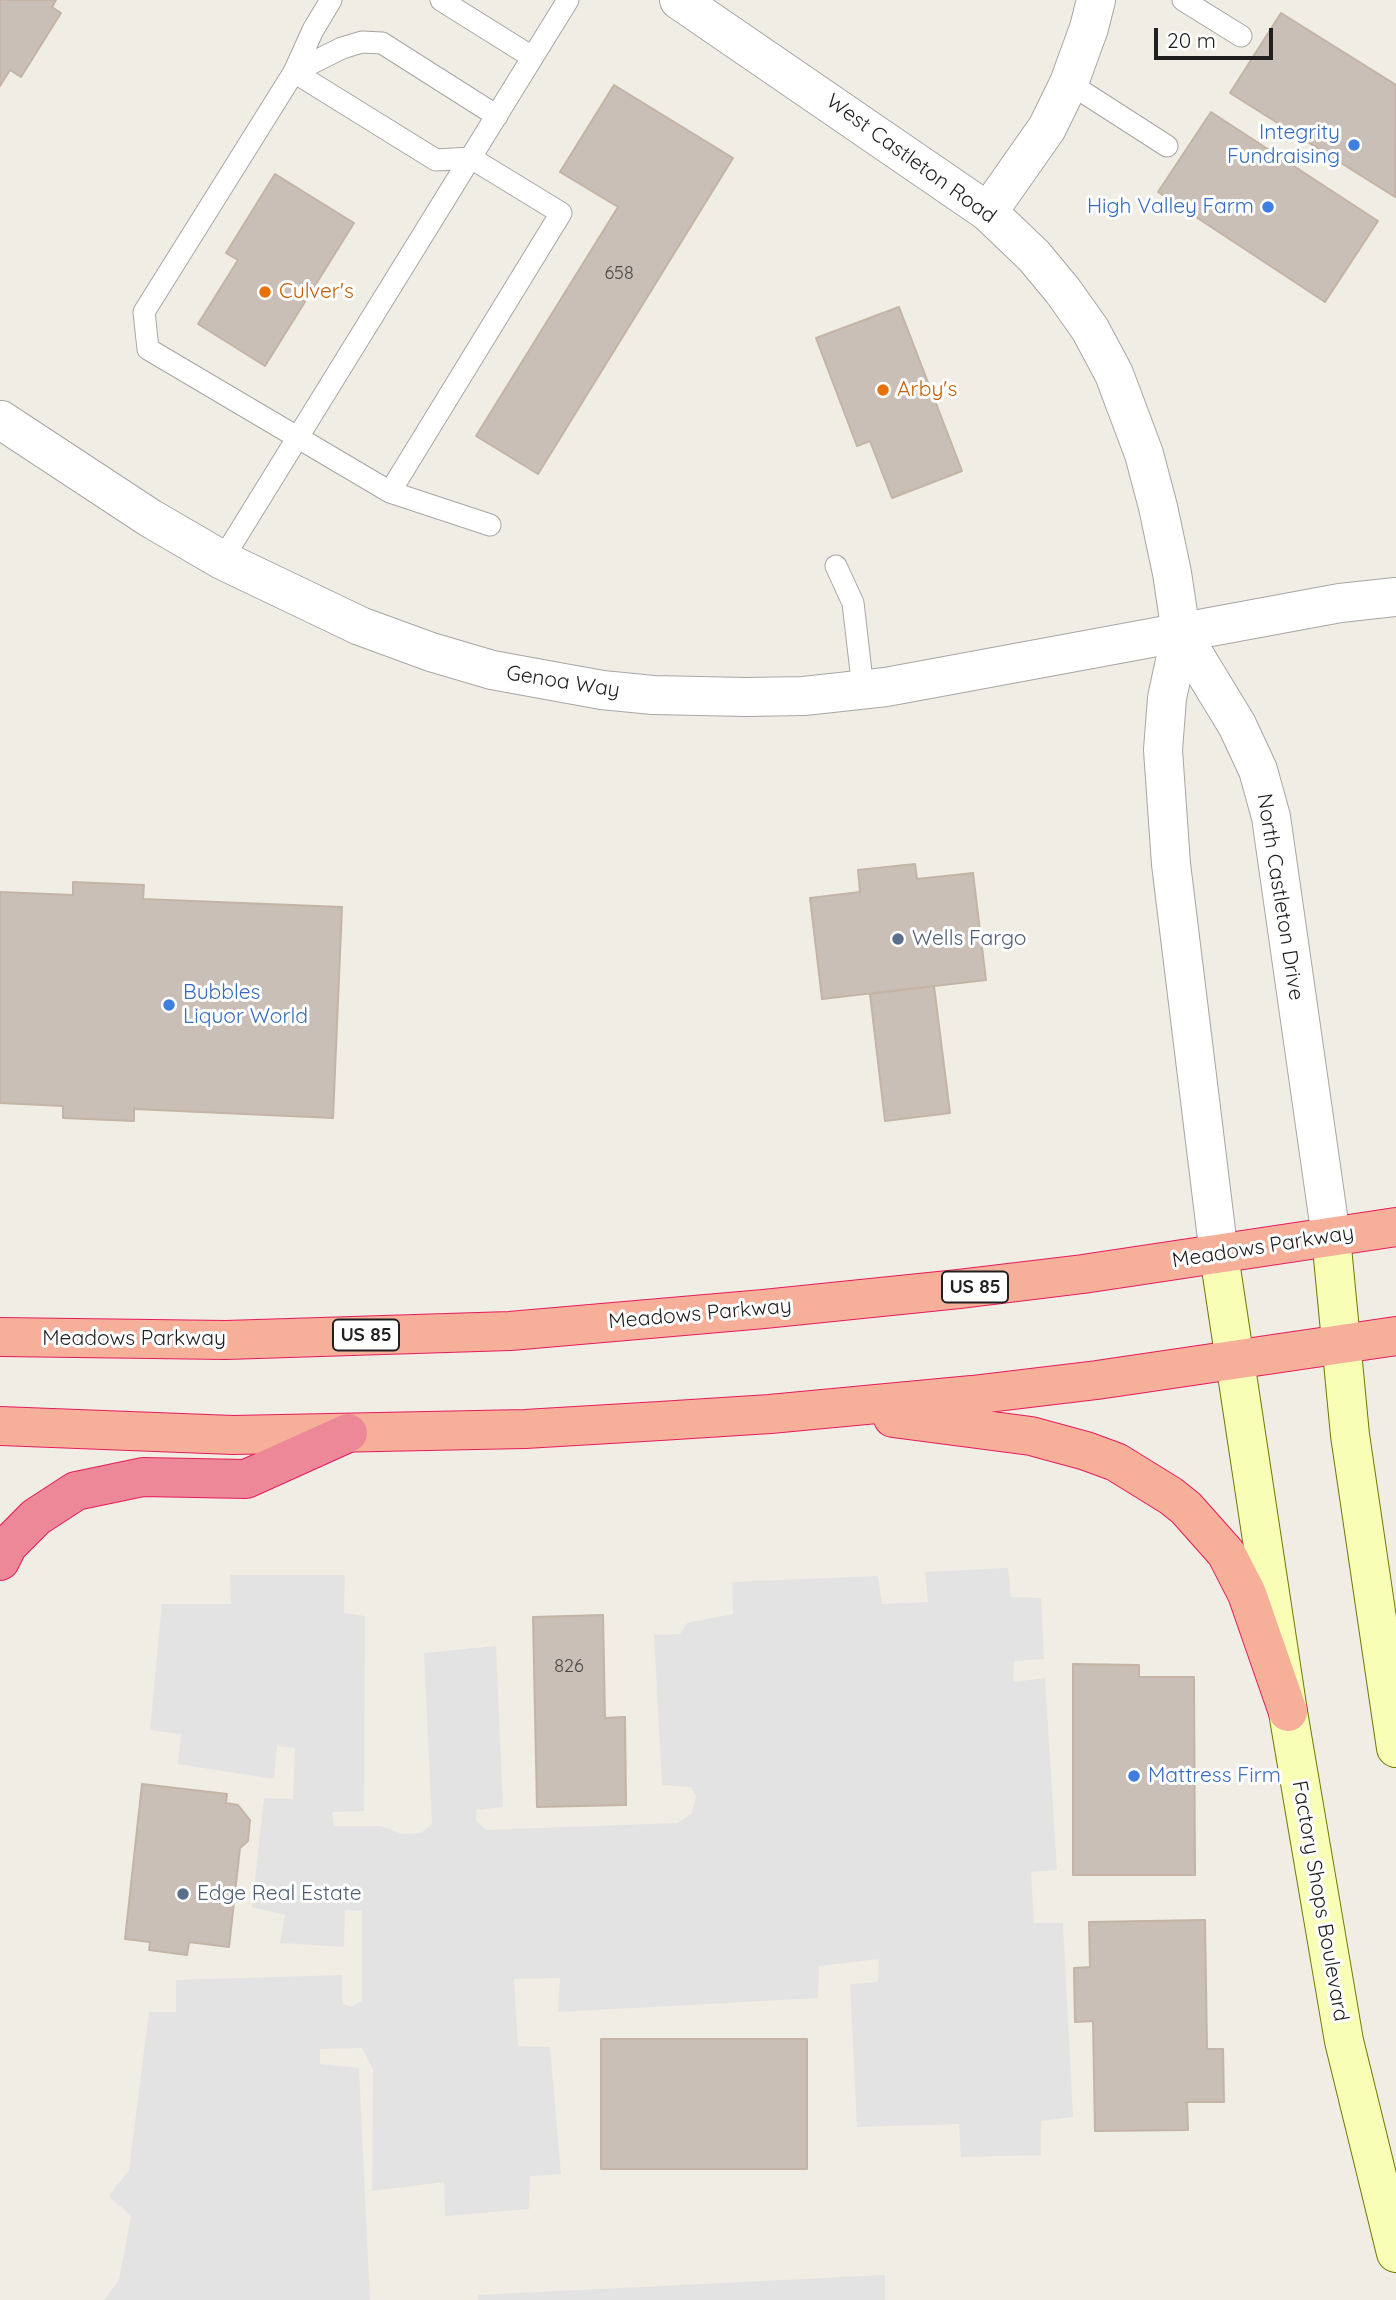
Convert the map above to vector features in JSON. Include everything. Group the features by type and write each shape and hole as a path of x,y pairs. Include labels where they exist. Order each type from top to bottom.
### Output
{"highway":[{"name":"Meadows Parkway","path":"0,1337 226,1340 510,1331 876,1298 1083,1274 1396,1227"},
{"path":"0,1426 233,1436 525,1429 821,1409 972,1395 1234,1361 1396,1336"},
{"path":"821,1409 1031,1436 1106,1458 1144,1478 1186,1508 1226,1553 1247,1594 1288,1712"},
{"path":"0,1561 8,1545 36,1517 76,1491 143,1477 246,1479 348,1433"}],"main road":[{"name":"North Castleton Drive","path":"1331,1237 1341,1345"},
{"name":"Factory Shops Boulevard","path":"1219,1255 1288,1712 1343,2041 1396,2253"},
{"path":"1341,1345 1350,1434 1396,1748"}],"street":[{"name":"West Castleton Road","path":"678,0 988,212 1034,256 1063,291 1090,330 1114,374 1144,454 1172,573 1181,632"},
{"path":"988,212 1047,128 1069,83 1096,0"},
{"name":"Genoa Way","path":"1,420 150,518 222,560 360,626 449,658 505,672 603,690 653,695 804,696 938,678 1181,632"},
{"path":"1219,1255 1171,864 1163,750 1167,698 1181,632 1396,597"},
{"name":"North Castleton Drive","path":"1181,632 1237,725 1258,769 1271,817 1331,1237"}],"lane":[{"path":"331,0 313,30 294,72 144,312 148,349 390,492 490,525"},
{"path":"442,0 532,57"},
{"path":"222,560 568,0"},
{"path":"1183,0 1241,36"},
{"path":"294,72 342,48 362,42 382,43 497,116"},
{"path":"294,72 436,160 471,158 561,213 390,492"},
{"path":"1069,83 1167,146"},
{"path":"836,566 853,603 863,690"}],"shaded area":[{"path":"1008,1568 1011,1597 1041,1598 1044,1659 1014,1661 1013,1682 1045,1678 1057,1870 1031,1872 1034,1923 1063,1923 1073,2117 1041,2121 1041,2155 961,2157 959,2124 857,2127 850,1984 878,1982 879,1959 819,1966 818,1998 558,2012 560,1978 514,1979 518,2046 550,2047 561,2174 530,2176 529,2209 445,2216 444,2182 372,2191 373,2069 362,2048 320,2049 320,2064 359,2068 370,2300 104,2300 119,2280 131,2216 109,2196 129,2170 149,2012 176,2012 176,1980 342,1975 342,2003 351,2007 362,2001 362,1911 345,1910 344,1947 280,1943 285,1915 252,1907 264,1798 293,1799 295,1748 277,1746 274,1779 178,1764 181,1734 150,1730 162,1604 231,1604 230,1575 345,1575 344,1613 365,1616 364,1811 332,1812 334,1826 381,1826 402,1834 421,1833 432,1824 424,1653 496,1646 503,1807 477,1810 476,1820 486,1830 677,1823 692,1813 696,1796 691,1787 662,1785 654,1635 680,1634 687,1623 733,1614 732,1582 878,1576 882,1604 928,1602 925,1572"},
{"path":"885,2275 885,2300 478,2300 478,2295"}],"building":[{"path":"0,0 56,0 52,7 61,13 21,77 10,70 0,86"},
{"name":"Integrity Fundraising","path":"1281,13 1396,85 1395,197 1230,93"},
{"path":"614,85 733,158 538,474 476,436 618,207 560,172"},
{"name":"High Valley Farm","path":"1211,112 1378,221 1325,302 1158,192"},
{"name":"Culver's","path":"275,174 354,223 265,366 198,324 238,260 226,253"},
{"name":"Arby's","path":"899,307 962,471 892,498 870,441 857,446 816,338"},
{"name":"Wells Fargo","path":"915,864 917,879 973,873 986,980 822,999 810,898 860,892 858,870"},
{"name":"Bubbles Liquor World","path":"73,882 144,885 143,899 342,907 333,1118 134,1109 134,1121 63,1118 63,1106 0,1103 0,892 73,895"},
{"path":"934,986 950,1113 885,1121 870,994"},
{"path":"603,1615 605,1718 625,1717 626,1805 537,1807 533,1617"},
{"name":"Mattress Firm","path":"1073,1664 1139,1665 1139,1677 1194,1677 1195,1875 1073,1875"},
{"name":"Edge Real Estate","path":"142,1784 227,1794 226,1803 238,1805 250,1820 248,1841 240,1848 229,1947 189,1942 187,1955 149,1950 150,1942 125,1939"},
{"path":"1205,1920 1207,2049 1223,2049 1224,2102 1187,2102 1188,2130 1095,2131 1093,2021 1075,2022 1074,1968 1090,1967 1089,1922"},
{"path":"601,2039 807,2039 807,2169 601,2169"}],"place":[{"name":"Integrity Fundraising","path":"1354,145"},
{"name":"High Valley Farm","path":"1268,207"},
{"name":"Culver's","path":"265,292"},
{"name":"Arby's","path":"883,390"},
{"name":"Wells Fargo","path":"898,939"},
{"name":"Bubbles Liquor World","path":"169,1005"},
{"name":"Mattress Firm","path":"1134,1776"},
{"name":"Edge Real Estate","path":"183,1894"}]}
